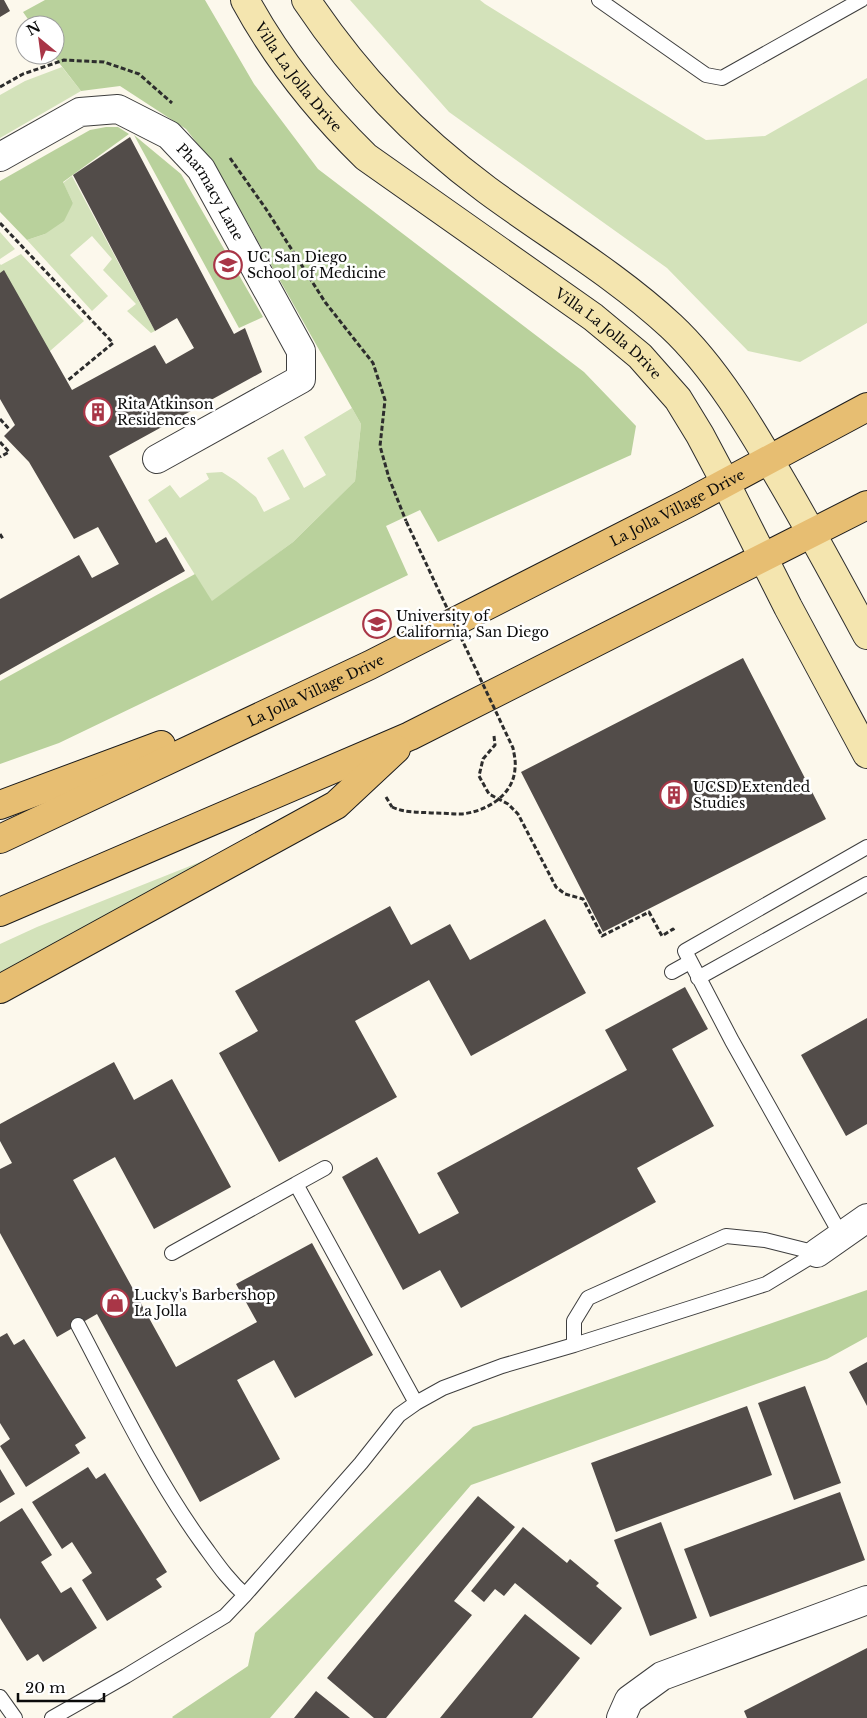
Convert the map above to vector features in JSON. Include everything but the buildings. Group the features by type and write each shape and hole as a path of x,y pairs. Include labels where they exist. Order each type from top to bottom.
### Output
{"main road":[{"name":"Villa La Jolla Drive","path":"245,0 279,56 306,92 341,133 366,157 593,317 640,356 678,399 700,435 762,558 867,754"},
{"path":"306,0 352,64 398,115 428,143 488,191 615,280 672,326 707,367 741,414 812,533 867,635"},
{"name":"La Jolla Village Drive","path":"0,839 370,665 671,512 867,408"},
{"path":"0,912 410,736 867,505"},
{"path":"0,805 370,665"},
{"path":"0,990 336,805 410,736"}],"street":[{"name":"Pharmacy Lane","path":"0,157 80,112 118,109 170,135 201,169 301,351 301,379 157,459"},
{"path":"817,1253 867,1218"},
{"path":"621,1718 629,1700 662,1676 867,1600"}],"lane":[{"path":"598,0 706,75 722,78 861,0"},
{"path":"672,972 688,957 867,846"},
{"path":"698,978 867,884"},
{"path":"688,957 732,1041 841,1235"},
{"path":"172,1253 325,1168"},
{"path":"296,1184 416,1403"},
{"path":"574,1345 574,1321 588,1298 726,1236 765,1240 817,1253"},
{"path":"52,1718 225,1616 246,1595 399,1415 416,1403 443,1388 502,1366 766,1284 817,1253"},
{"path":"78,1325 146,1454 186,1521 230,1582 246,1595"},
{"path":"0,1697 15,1718"}],"path":[{"path":"0,223 114,343 67,381"},
{"path":"0,419 10,430"},
{"path":"0,442 9,452 0,457"},
{"path":"385,796 392,807 401,812 462,814 492,804 503,796 511,784 515,768 514,748 406,522"},
{"path":"0,534 3,538"},
{"path":"494,736 495,744 484,759 479,776 489,794 508,804 518,814 556,887 566,894 583,899 602,936 649,912 662,936 673,929 688,957"}],"green space":[{"path":"45,0 205,0 254,84 318,169 584,372 636,426 631,455 438,542 420,510 386,526 408,575 59,743 0,764 0,681 195,574 212,601 293,542 355,481 361,424 217,169 186,129 120,86 81,91 61,65 65,65 65,15 25,15 23,12"},
{"path":"350,0 480,0 706,140 765,136 867,78 867,323 800,362 748,351 667,268 449,112"},
{"path":"62,67 81,91 0,138 0,95 25,81"},
{"path":"118,127 129,134 63,182 73,203 64,221 45,234 27,240 0,212 0,181 90,130"},
{"path":"134,135 181,174 263,317 239,328"},
{"path":"72,176 155,331 151,333 127,311 136,304 103,270 112,259 92,236 70,255 108,296 92,311 27,240 45,234 73,203 63,183"},
{"path":"0,232 15,249 0,259"},
{"path":"21,254 84,321 50,351 0,336 0,264"},
{"path":"352,408 361,424 355,481 293,542 212,602 148,500 170,485 180,498 209,479 206,473 222,472 256,497 264,512 290,499 267,458 283,449 304,488 326,475 304,437"},
{"path":"210,858 110,916 0,975 0,944 37,927"},
{"path":"867,1290 867,1337 827,1359 471,1485 270,1718 172,1717 248,1666 255,1633 473,1427"}],"place":[{"name":"UC San Diego School of Medicine","path":"228,265"},
{"name":"Rita Atkinson Residences","path":"98,412"},
{"name":"University of California, San Diego","path":"377,624"},
{"name":"UCSD Extended Studies","path":"674,795"},
{"name":"Lucky's Barbershop La Jolla","path":"115,1303"}]}
